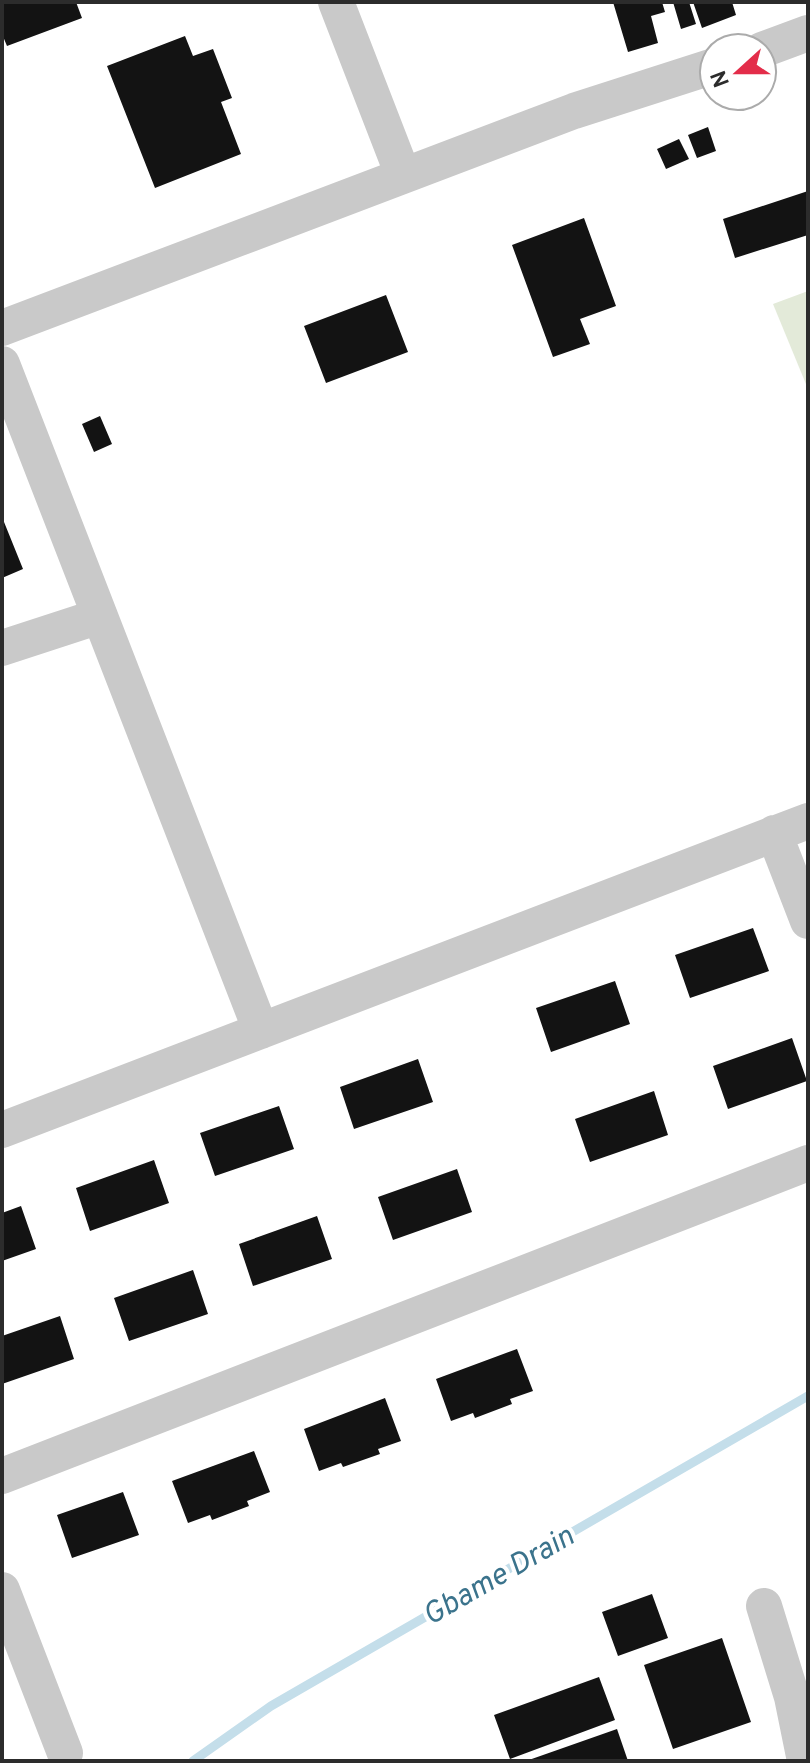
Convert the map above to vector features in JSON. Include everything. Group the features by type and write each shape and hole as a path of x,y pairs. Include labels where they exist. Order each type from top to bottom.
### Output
{"street":[{"path":"336,2 403,175"},
{"path":"778,44 808,33"},
{"path":"2,328 574,111 698,71"},
{"path":"2,364 261,1031"},
{"path":"2,648 100,616"},
{"path":"2,1130 808,821"},
{"path":"774,833 808,921"},
{"path":"2,1476 808,1163"},
{"path":"2,1590 65,1753"},
{"path":"764,1606 792,1697 805,1761"}],"green space":[{"path":"808,291 808,389 773,304"}],"building":[{"path":"2,2 76,2 82,18 7,46 2,34"},
{"path":"613,2 662,2 665,12 651,16 658,43 628,52"},
{"path":"673,2 689,2 696,24 681,29"},
{"path":"693,2 732,2 736,15 702,28"},
{"path":"185,36 193,56 213,49 232,98 221,102 241,154 155,188 107,66"},
{"path":"708,127 716,151 697,158 688,135"},
{"path":"679,139 689,159 666,169 657,149"},
{"path":"808,191 808,235 735,258 723,219"},
{"path":"584,218 616,306 580,319 590,344 553,357 512,245"},
{"path":"386,295 408,352 326,383 304,326"},
{"path":"100,416 112,444 94,452 82,424"},
{"path":"2,517 23,569 2,578"},
{"path":"753,928 769,971 690,998 675,955"},
{"path":"615,981 630,1024 551,1052 536,1008"},
{"path":"792,1038 807,1081 728,1109 713,1066"},
{"path":"418,1059 433,1102 354,1129 340,1087"},
{"path":"654,1091 668,1135 590,1162 575,1119"},
{"path":"279,1106 294,1149 215,1176 200,1133"},
{"path":"154,1160 169,1203 90,1231 76,1188"},
{"path":"457,1169 472,1212 393,1240 378,1197"},
{"path":"21,1206 36,1249 2,1261 2,1213"},
{"path":"317,1216 332,1259 253,1286 239,1244"},
{"path":"193,1270 208,1314 129,1341 114,1298"},
{"path":"60,1316 74,1359 2,1384 2,1336"},
{"path":"517,1349 533,1391 510,1399 512,1404 475,1418 473,1413 451,1421 436,1379"},
{"path":"385,1398 401,1441 378,1449 380,1454 343,1467 341,1463 319,1471 304,1429"},
{"path":"254,1451 270,1492 247,1501 249,1506 212,1520 210,1515 188,1523 172,1481"},
{"path":"123,1492 139,1535 72,1558 57,1515"},
{"path":"652,1594 668,1638 618,1656 602,1612"},
{"path":"722,1638 751,1722 673,1749 644,1665"},
{"path":"599,1677 615,1720 510,1759 494,1715"},
{"path":"617,1729 628,1761 526,1761"}],"waterway":[{"name":"Gbame Drain","path":"193,1761 271,1706 808,1396"}]}
